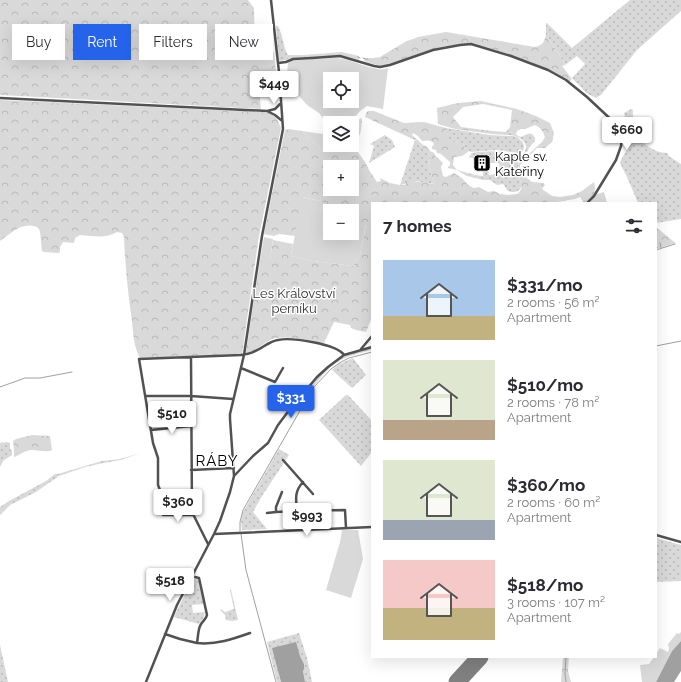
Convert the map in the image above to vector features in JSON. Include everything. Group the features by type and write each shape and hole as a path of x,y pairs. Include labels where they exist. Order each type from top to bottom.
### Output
{"street":[{"path":"146,682 164,634 177,605 220,521 234,476 230,419 233,399 244,355 262,236 283,129 271,0"},
{"path":"278,63 293,59 340,56 380,67 394,64 433,50 470,44 504,54 548,70 566,80 587,97 618,126 622,133 621,146 616,160 594,196 588,202"},
{"path":"0,98 267,111 275,109 281,103"},
{"path":"267,111 276,115 282,122"},
{"path":"360,350 371,337"},
{"path":"191,491 160,490 158,485 158,458 152,442 138,359 244,355 254,352 272,342 289,339 325,345 340,351 344,355"},
{"path":"234,476 268,443 282,418 317,377 344,355 371,347"},
{"path":"191,357 192,512 208,544"},
{"path":"241,368 275,382 283,368"},
{"path":"145,396 191,396 233,399"},
{"path":"151,430 191,426"},
{"path":"284,460 314,494"},
{"path":"191,470 234,468"},
{"path":"297,511 297,492 303,482"},
{"path":"276,512 276,507 282,492"},
{"path":"267,513 345,510 346,528"},
{"path":"162,515 193,515"},
{"path":"214,534 371,527"},
{"path":"657,535 681,542"},
{"path":"191,576 199,578 207,615 206,619 200,626 197,643"},
{"path":"164,634 197,643 220,642 250,633"}],"green space":[{"path":"0,0 248,0 254,8 254,24 215,24 215,60 273,60 274,52 276,71 267,72 258,77 261,109 0,95"},
{"path":"630,0 681,0 681,11 637,50 601,95 596,98 586,93 572,78 585,64 577,56 565,65 546,35 546,23 572,48"},
{"path":"276,26 278,26 280,30 288,55 286,60 279,60"},
{"path":"446,32 535,47 543,43 546,35 561,57 565,65 562,66 572,79 569,82 531,62 502,52 485,47 461,44 423,52 388,65 379,66 364,61 365,58 380,57 405,42 418,37"},
{"path":"342,52 359,56 359,60 343,56 291,58 286,60 288,55"},
{"path":"336,58 368,67 379,69 388,68 383,109 367,106 356,116 323,116 323,118 319,113 307,105 293,89 286,85 288,63 292,60"},
{"path":"0,100 261,112 271,113 277,119 281,128 259,236 242,354 140,358 133,336 124,237 122,233 117,232 108,236 80,235 75,238 74,243 63,242 60,247 60,252 58,253 42,251 40,231 35,226 28,225 19,228 11,232 0,241"},
{"name":"Les Království perníku","path":"481,101 517,109 536,116 550,123 554,133 552,142 545,148 537,148 520,165 520,171 523,175 532,182 543,183 545,185 542,189 552,196 560,197 573,195 582,191 594,182 595,192 585,202 583,202 580,197 558,202 371,202 371,320 366,332 351,328 350,325 334,322 324,343 295,338 277,338 269,341 254,351 246,352 260,260 270,260 273,240 293,244 291,256 313,261 353,266 360,255 366,225 359,223 359,204 324,204 320,201 303,197 295,236 279,234 274,236 264,234 285,130 289,129 302,131 323,152 358,152 377,182 381,181 380,178 390,183 404,185 412,181 431,184 434,183 429,167 430,156 415,140 365,117 366,113 368,111 374,111 404,123 424,122 446,128 449,140 461,144 469,151 462,156 454,157 453,165 457,170 448,168 450,162 441,154 437,153 436,150 432,149 434,144 432,141 422,141 413,133 412,135 434,153 443,163 441,167 443,176 446,177 454,173 474,188 479,187 488,192 494,191 500,194 508,195 518,194 522,186 518,175 518,164 542,142 545,137 543,131 535,125 521,129 517,131 516,134 510,132 509,135 455,129 438,124 437,108 458,103","holes":["483,104 512,110 510,127 506,132 461,127 453,117 463,107"]},
{"path":"631,109 633,110 636,130 616,122 625,116 624,113"},
{"path":"361,118 362,120 359,136 359,119"},
{"path":"446,128 489,135 517,137 523,142 524,148 522,152 517,153 497,150 471,152 457,143 451,142"},
{"path":"302,131 323,134 323,151"},
{"path":"509,133 513,133 520,137 530,133 535,138 535,141 527,152 518,161 518,175 522,185 519,191 508,191 503,184 497,185 490,180 467,176 457,170 483,176 483,169 488,169 489,175 499,175 501,173 499,163 489,163 488,167 483,167 484,162 469,156 471,153 497,151 514,154 516,159 518,159 525,151 526,145 523,140 509,135"},
{"path":"385,135 392,140 395,147 369,163 374,146 370,144"},
{"path":"415,140 430,156 429,167 434,183 428,184 415,181 400,185"},
{"path":"636,140 644,143 654,150 667,153 670,157 681,164 681,219 657,223 657,202 638,202 620,163 633,141"},
{"path":"604,192 607,202 590,202 597,194"},
{"path":"302,197 320,201 324,204 323,240 359,240 359,222 366,224 360,255 353,266 313,261 291,256"},
{"path":"657,228 673,241 676,243 657,249"},
{"path":"264,237 273,239 270,260 260,260"},
{"path":"371,348 371,350 347,357 331,366 292,408 323,372 330,366 345,356"},
{"path":"353,358 366,375 352,388 332,370 339,364"},
{"path":"346,395 348,395 371,420 371,453 361,466 319,420"},
{"path":"32,435 50,436 52,450 29,450 14,457 13,441"},
{"path":"0,443 10,443 12,455 3,461 0,467"},
{"path":"279,449 289,455 253,512 267,529 242,530 241,521 243,512"},
{"path":"141,453 121,460 85,467 59,476 36,492 10,505 0,515 0,507 46,481 55,474 102,461 120,459"},
{"path":"342,530 358,530 363,559 351,598 326,590"},
{"path":"657,538 681,545 681,581 657,582"},
{"path":"192,579 198,579 204,604 192,605 193,613 205,612 204,617 199,624 174,617"},
{"path":"230,590 238,620 232,621 226,620 225,615 220,610 221,609 225,612 234,609"},
{"path":"681,632 681,641 672,651 656,682 642,682 640,665 649,664 653,658 657,658 657,652 660,648 668,652 668,644 677,633 679,634"},
{"path":"299,633 307,658 312,682 305,682 303,671 304,664 295,642 279,675 281,682 277,682 267,642"},
{"path":"0,645 8,682 0,682"},
{"path":"563,658 569,658 568,671 571,682 561,682"}],"shaded area":[{"path":"681,641 681,671 674,682 656,682 672,651"},
{"path":"296,642 304,664 303,671 305,682 281,682 272,648"}],"waterway":[{"path":"660,243 661,248"},
{"path":"657,250 675,244"},
{"path":"657,346 681,341"},
{"path":"240,531 240,522 243,510 313,388 331,369 341,362 349,358 371,352"},
{"path":"0,387 25,378 40,378 72,372"},
{"path":"241,534 246,570 276,682"},
{"path":"566,658 566,682"}],"runway":[{"path":"457,682 479,658"}],"place":[{"name":"Kaple sv. Kateřiny","path":"482,163"}],"district":[{"name":"RÁBY","path":"217,461"}]}
